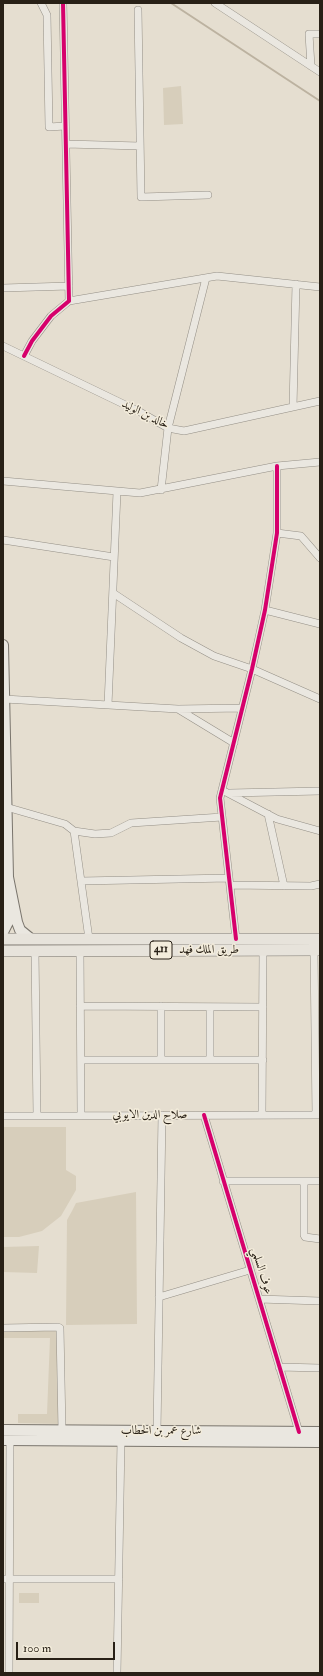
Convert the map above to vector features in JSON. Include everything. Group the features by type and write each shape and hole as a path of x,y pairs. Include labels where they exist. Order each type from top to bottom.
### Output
{"main road":[{"name":"طريق الملك فهد","path":"7,936 31,939 320,939"},
{"name":"طريق الملك فهد","path":"9,951 317,950"}],"street":[{"path":"41,3 46,15 49,126 65,126"},
{"path":"63,3 69,301"},
{"path":"214,3 320,72"},
{"path":"138,10 141,197 208,195"},
{"path":"311,66 309,34 320,34"},
{"path":"66,144 140,146"},
{"path":"24,356 32,341 51,316 69,301 218,276 320,287"},
{"path":"161,490 168,428 206,278"},
{"path":"293,407 296,284"},
{"path":"3,288 69,286"},
{"name":"خالد بن الوليد","path":"3,346 140,412 168,428 184,431 320,401"},
{"path":"3,480 140,493 277,466 320,462"},
{"path":"236,939 220,798 265,610 277,533 277,466"},
{"path":"108,705 117,492"},
{"path":"277,533 300,536 320,558"},
{"path":"3,540 114,557"},
{"path":"113,593 181,638 214,656 252,669 320,699"},
{"path":"265,610 320,624"},
{"path":"3,645 4,772 8,877 7,936 9,951"},
{"path":"4,699 178,709 242,708"},
{"path":"178,709 234,743"},
{"path":"222,790 277,820 320,830"},
{"path":"229,793 320,791"},
{"path":"6,807 65,824 74,831 95,834 111,833 131,823 222,817"},
{"path":"268,814 284,886"},
{"path":"74,831 89,939"},
{"path":"8,877 17,922 20,930 31,939"},
{"path":"81,881 229,882 284,886 311,886 320,884"},
{"path":"7,936 17,922"},
{"path":"80,950 81,1115"},
{"path":"262,1115 263,950"},
{"path":"317,950 318,1115"},
{"path":"35,951 38,1116"},
{"path":"80,1006 263,1007"},
{"path":"161,1006 161,1060"},
{"path":"210,1007 210,1060"},
{"path":"81,1060 263,1060"},
{"path":"157,1431 162,1115"},
{"name":"عوف السلمي","path":"204,1115 298,1432"},
{"name":"صلاح الدين الايوبي","path":"3,1116 318,1115"},
{"path":"224,1181 320,1181"},
{"path":"304,1181 304,1235 305,1237 320,1239"},
{"path":"159,1297 250,1270"},
{"path":"259,1300 320,1301"},
{"path":"3,1328 60,1328 62,1430"},
{"path":"279,1367 320,1368"},
{"name":"شارع عمر بن الخطاب","path":"3,1430 320,1432"},
{"path":"6,1440 6,1579 9,1673"},
{"name":"شارع عمر بن الخطاب","path":"6,1440 320,1442"},
{"path":"118,1673 121,1440"},
{"path":"6,1579 119,1579"}],"shaded area":[{"path":"181,86 183,124 164,125 163,88"},
{"path":"3,1127 66,1127 66,1170 76,1176 76,1190 61,1216 42,1231 19,1237 3,1237"},
{"path":"136,1192 137,1324 66,1325 67,1220 76,1203"},
{"path":"39,1246 37,1273 3,1272 3,1247"},
{"path":"3,1328 58,1328 57,1381 60,1383 59,1424 18,1423 18,1414 47,1414 50,1338 3,1338"},
{"path":"19,1593 39,1593 39,1603 19,1603"}],"waterway":[{"path":"171,3 320,101"}],"cycle path":[{"path":"24,356 32,341 51,316 69,301 63,3"},
{"path":"236,939 220,798 265,610 277,533 277,466"},
{"path":"204,1115 299,1432"}]}
